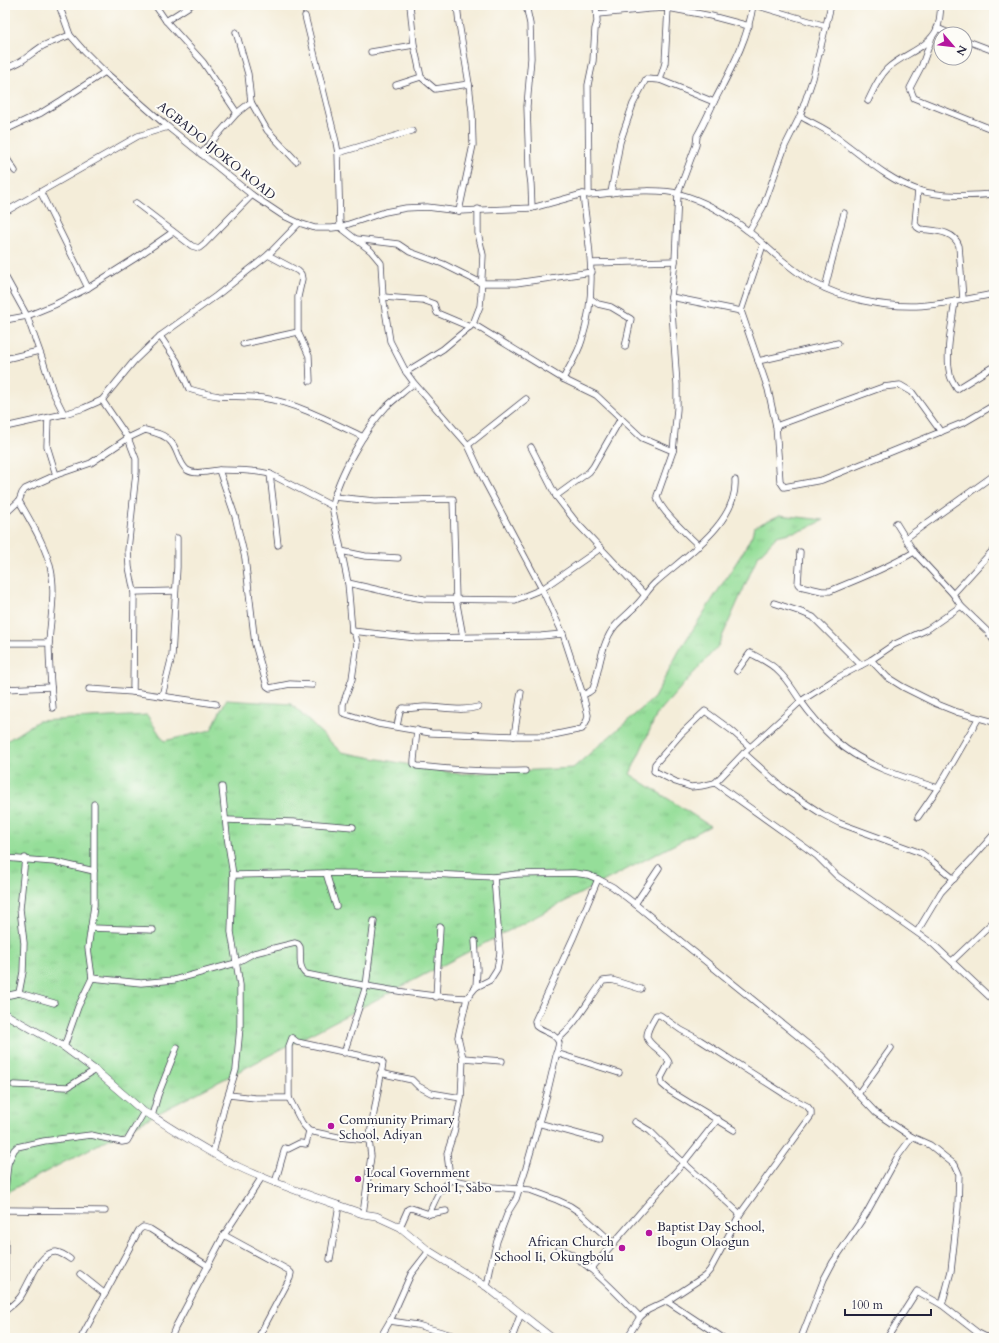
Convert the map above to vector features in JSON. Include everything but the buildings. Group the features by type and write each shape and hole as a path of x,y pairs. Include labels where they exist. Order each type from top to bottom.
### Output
{"main road":[{"path":"5,1014 64,1047 95,1070 144,1112 213,1153 275,1183 363,1214 376,1216 400,1227 429,1251 487,1287 552,1338"}],"street":[{"name":"AGBADO IJOKO ROAD","path":"59,5 70,35 105,72 168,127 252,195 282,215 299,223 320,228 340,227 385,212 427,206 459,211 478,209 532,208 583,194"},
{"path":"155,5 166,21 203,62 237,114"},
{"path":"166,21 191,5"},
{"path":"410,5 414,45 421,77 435,89 469,84"},
{"path":"458,5 459,23 469,84 473,145 459,211"},
{"path":"526,5 530,24 531,58 527,106 532,208"},
{"path":"589,196 588,85 593,61 594,38 598,14 596,5"},
{"path":"698,546 665,512 658,501 657,496 674,451 677,399 671,297 675,261 678,193 696,145 697,136 734,64 749,26 754,5 826,26"},
{"path":"749,231 763,207 785,146 800,116 813,78 831,5"},
{"path":"937,26 941,5"},
{"path":"598,14 668,8 711,16 749,26"},
{"path":"660,80 665,63 668,8"},
{"path":"304,16 338,153 340,227 371,251 381,263 390,341 406,372 414,383 468,445 485,482 542,589 563,634 583,695 588,715 582,729 548,736 431,733 397,726 378,724 344,713 343,704 352,680 357,643 355,634 352,631 348,583 332,506 334,497 348,464 363,437 386,408 414,383"},
{"path":"236,32 248,74 251,102 267,130 296,161"},
{"path":"5,68 11,67 42,47 70,35"},
{"path":"933,35 922,65 910,88 914,98 994,130"},
{"path":"868,101 878,81 886,70 900,59 930,40"},
{"path":"973,43 994,51"},
{"path":"371,52 414,45"},
{"path":"5,130 41,113 105,72"},
{"path":"396,85 421,77"},
{"path":"611,193 620,142 633,104 646,79 660,80 714,102"},
{"path":"201,154 237,114 251,102"},
{"path":"800,116 832,134 892,178 918,190 936,193 980,195 994,194"},
{"path":"5,212 41,193 138,136 168,127"},
{"path":"338,153 412,131"},
{"path":"5,156 15,171"},
{"path":"918,190 915,223 917,227 920,229 945,233 953,236 957,240 959,246 963,300"},
{"path":"563,379 583,339 591,299 592,272 583,194 589,196 648,191 678,193 716,208 749,231 763,245 798,273 813,282 825,288 862,300 900,306 917,306 955,302 994,294"},
{"path":"41,193 88,288"},
{"path":"136,203 192,246 199,248 252,195"},
{"path":"406,372 443,349 472,325 480,306 483,255 478,233 478,209"},
{"path":"825,288 844,213"},
{"path":"5,427 64,414 84,408 102,400 134,361 160,336 216,296 268,255 299,223"},
{"path":"5,320 27,316 54,306 88,288 140,256 173,232"},
{"path":"356,239 398,244 410,252 443,264 481,283 516,283 592,272"},
{"path":"763,245 741,311 768,389 776,426 780,481 784,487 822,480 966,422 994,405"},
{"path":"268,255 301,274 302,279 298,297 298,332 309,356 310,381"},
{"path":"591,263 675,261"},
{"path":"5,276 27,316 53,392 64,414"},
{"path":"384,297 423,300 434,304 438,313 472,325 563,379 596,395 642,438 674,451"},
{"path":"671,297 741,311"},
{"path":"591,299 598,304 611,307 631,319 625,347"},
{"path":"955,302 949,365 950,376 957,389 994,366"},
{"path":"243,344 298,332"},
{"path":"160,336 177,361 189,388 205,394 263,398 289,405 327,420 363,437"},
{"path":"758,361 838,343"},
{"path":"5,359 39,351"},
{"path":"776,426 883,387 900,385 912,392 941,432"},
{"path":"468,445 526,399"},
{"path":"102,400 128,438 136,459 128,550 129,567 134,592 134,692"},
{"path":"48,418 47,446 56,475"},
{"path":"556,496 593,468 621,418"},
{"path":"5,514 19,501 22,492 25,489 56,475 91,463 128,438 145,430 162,435 170,441 182,465 187,470 194,472 220,470 258,471 270,474 332,506"},
{"path":"531,447 556,496 576,522 644,594"},
{"path":"220,470 235,516 245,558 255,644 267,686 270,688 290,684 312,685"},
{"path":"270,474 278,544"},
{"path":"906,538 994,475"},
{"path":"583,695 593,689 604,647 610,633 655,583 698,546 721,522 728,511 735,494 735,480"},
{"path":"334,497 375,501 453,499 456,599 463,637"},
{"path":"19,501 34,527 51,571 52,609 50,643 53,708"},
{"path":"896,523 914,552 953,594 961,606 987,631 994,641"},
{"path":"162,696 172,656 177,567 177,538"},
{"path":"348,583 412,597 515,600 542,589 601,548"},
{"path":"953,594 994,549"},
{"path":"342,551 365,556 398,558"},
{"path":"800,552 798,584 800,586 822,591 830,591 885,568 902,560 914,552"},
{"path":"134,592 175,591"},
{"path":"774,603 813,617 861,665"},
{"path":"750,747 732,730 705,711 681,734 655,764 654,771 691,787 715,783 750,747 801,701 837,678 871,660 893,645 928,628 961,606"},
{"path":"352,631 411,638 542,636 563,634"},
{"path":"5,643 50,643"},
{"path":"737,671 750,653 777,669 801,701 847,750 888,771 938,788"},
{"path":"871,660 887,677 903,687 957,712 978,719 994,722"},
{"path":"5,690 51,687"},
{"path":"89,689 134,692 216,704"},
{"path":"514,736 521,692"},
{"path":"397,726 400,711 403,708 411,710 423,706 469,710 478,707"},
{"path":"918,818 938,788 978,719"},
{"path":"417,730 414,760 414,764 417,766 448,770 484,772 525,771"},
{"path":"744,753 784,789 822,814 839,823 921,854 931,860 954,879"},
{"path":"715,783 807,848 837,876 917,932 936,947 994,1001"},
{"path":"213,1153 224,1108 236,1070 240,1027 240,985 231,932 234,875 222,787"},
{"path":"64,1047 78,1006 92,978 88,948 94,906 94,804"},
{"path":"226,820 293,822 353,827"},
{"path":"917,932 941,892 994,834"},
{"path":"5,858 25,858 54,862 94,871"},
{"path":"19,993 23,972 24,943 20,909 25,858"},
{"path":"635,904 659,868"},
{"path":"234,875 326,873 430,874 494,878 517,874 558,872 588,875 612,887 821,1055 884,1119 912,1137 930,1145 946,1156 955,1165 959,1174 958,1206 951,1271 942,1305"},
{"path":"326,873 336,906"},
{"path":"452,1180 447,1153 454,1132 460,1098 463,1058 458,1037 467,998 476,987 490,980 497,968 500,953 494,878"},
{"path":"558,1039 540,1030 536,1026 535,1021 598,879"},
{"path":"344,1053 366,986 374,921"},
{"path":"952,962 994,921"},
{"path":"436,997 440,927"},
{"path":"91,928 153,930"},
{"path":"475,941 477,969 476,987"},
{"path":"92,978 148,983 174,980 236,963 254,953 295,943 300,947 301,968 306,974 366,986 436,997 467,998"},
{"path":"558,1039 577,1019 603,981 612,980 640,989"},
{"path":"5,996 19,993 54,1003"},
{"path":"627,1338 640,1317 648,1310 667,1301 705,1276 710,1270 740,1214 811,1116 811,1111 807,1106 781,1092 700,1040 681,1030 660,1015 656,1015 646,1037 668,1058 669,1063 661,1078 662,1084 670,1091 734,1130"},
{"path":"363,1214 371,1156 369,1140 382,1063 381,1060 297,1042 292,1038 288,1046 290,1098 302,1123 309,1131 338,1137 369,1140"},
{"path":"487,1287 497,1241 516,1198 526,1168 547,1094 559,1043 558,1039"},
{"path":"152,1116 158,1095 177,1047"},
{"path":"858,1094 892,1048"},
{"path":"556,1053 619,1073"},
{"path":"463,1058 502,1061"},
{"path":"14,1085 68,1087 95,1070"},
{"path":"380,1073 412,1080 418,1086 432,1093 460,1098"},
{"path":"229,1095 255,1098 290,1098"},
{"path":"5,1191 7,1163 17,1147 44,1141 91,1136 122,1142 127,1141 144,1112"},
{"path":"591,1269 684,1162 718,1119"},
{"path":"538,1122 600,1140"},
{"path":"635,1122 650,1131 740,1214"},
{"path":"275,1183 285,1148 288,1149 300,1143 306,1144 309,1131"},
{"path":"801,1338 824,1279 833,1262 866,1214 898,1156 912,1137"},
{"path":"172,1338 175,1328 224,1235 262,1177"},
{"path":"429,1214 442,1189 447,1182 452,1180 530,1190 570,1206 614,1244"},
{"path":"330,1259 339,1205"},
{"path":"400,1227 408,1209 411,1208 429,1214 446,1211"},
{"path":"5,1210 104,1211"},
{"path":"81,1338 139,1230 143,1227 150,1229 208,1266"},
{"path":"224,1235 291,1273 290,1278 258,1338"},
{"path":"5,1240 5,1311"},
{"path":"560,1250 566,1251 591,1269 640,1317"},
{"path":"380,1338 390,1321 411,1274 429,1251"},
{"path":"5,1311 20,1298 45,1255 55,1252 61,1253 70,1259"},
{"path":"80,1274 105,1294"},
{"path":"887,1338 917,1291 942,1305 977,1336 988,1338"},
{"path":"667,1301 723,1338"},
{"path":"512,1338 521,1313"},
{"path":"390,1321 417,1325 462,1338"}],"green space":[{"path":"780,515 824,520 806,529 777,536 758,556 718,646 657,714 630,774 710,826 5,1193 5,742 38,721 147,715 164,741 211,730 226,700 291,704 341,752 459,774 573,768 654,698 679,651 743,552 752,535 754,527"}],"place":[{"name":"Community Primary School, Adiyan","path":"331,1126"},
{"name":"Local Government Primary School I, Sabo","path":"358,1179"},
{"name":"Baptist Day School, Ibogun Olaogun","path":"649,1233"},
{"name":"African Church School Ii, Okungbolu","path":"622,1248"}]}
